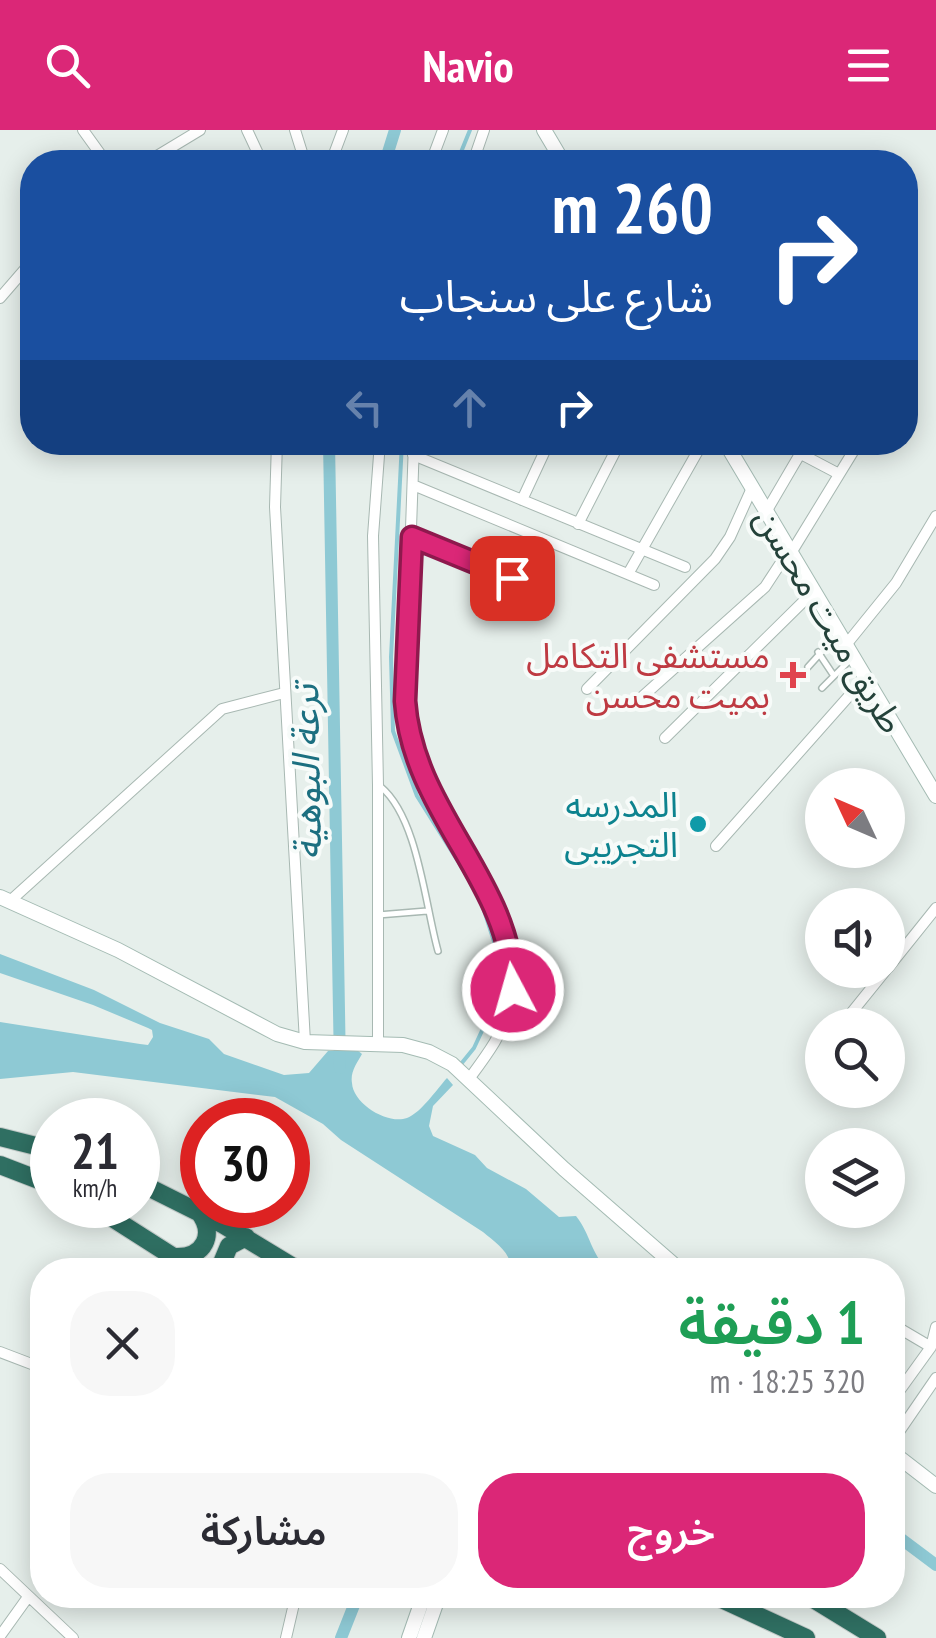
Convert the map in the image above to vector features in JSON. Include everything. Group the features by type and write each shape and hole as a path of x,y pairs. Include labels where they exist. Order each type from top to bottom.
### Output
{"highway":[{"path":"0,1136 30,1144"},
{"path":"0,1166 30,1177"},
{"path":"129,1228 176,1257 193,1255 205,1243 207,1228"},
{"path":"229,1228 279,1258"},
{"path":"224,1258 229,1246 246,1237"},
{"path":"741,1608 806,1638"},
{"path":"829,1608 876,1638"}],"street":[{"path":"167,150 200,130"},
{"path":"0,298 20,274"},
{"path":"277,455 275,507 305,1042"},
{"path":"378,1043 374,536 379,455"},
{"path":"413,455 407,727 428,790 501,920 513,966 513,990 502,1030 461,1072"},
{"path":"426,455 522,500 685,567"},
{"path":"522,500 543,455"},
{"path":"578,524 613,455"},
{"path":"628,574 696,455"},
{"name":"طريق ميت محسن","path":"733,455 936,796"},
{"path":"766,512 800,455"},
{"path":"803,455 840,474"},
{"path":"642,696 765,587 851,455"},
{"path":"412,484 654,586"},
{"path":"586,688 698,580 730,537 752,488"},
{"path":"845,646 896,583 936,516"},
{"path":"412,537 546,592"},
{"path":"665,738 813,592"},
{"path":"716,846 864,679"},
{"path":"284,693 222,708 5,899 118,950 250,1022 305,1042 417,1048 461,1072 666,1258"},
{"path":"905,947 936,908"},
{"path":"855,1008 872,988"},
{"path":"905,1383 930,1347 936,1328"},
{"path":"905,1332 930,1347"},
{"path":"0,1352 30,1363"},
{"path":"905,1423 936,1378"},
{"path":"905,1462 936,1486"},
{"path":"0,1569 28,1597 0,1636"},
{"path":"40,1608 73,1638"},
{"path":"286,1638 291,1608"},
{"path":"408,1638 419,1608"},
{"path":"424,1638 434,1608"}],"lane":[{"path":"808,666 818,652 845,646"},
{"path":"822,688 834,676 845,646"},
{"path":"818,652 834,676"},
{"path":"378,785 396,804 416,853 438,951"},
{"path":"378,915 427,911"}],"water":[{"path":"0,954 94,990 160,1023 209,1039 224,1054 284,1075 309,1073 328,1051 357,1050 362,1054 352,1075 354,1091 365,1105 382,1116 399,1119 413,1115 447,1078 453,1085 433,1106 429,1126 433,1136 475,1155 487,1168 526,1189 559,1217 576,1216 599,1258 508,1258 483,1232 310,1117 310,1098 277,1098 73,1072 0,1079 0,1022 148,1045 152,1030 0,973"}],"waterway":[{"name":"ترعة البوهية","path":"389,150 395,130"},
{"path":"462,150 470,130"},
{"name":"ترعة البوهية","path":"329,455 340,1068"},
{"path":"401,455 391,657 393,731 417,796 479,895 506,979 474,1048 461,1064"},
{"path":"905,1542 936,1565"},
{"path":"341,1638 353,1608"}],"place":[{"name":"مستشفى التكامل بميت محسن","path":"793,675"},
{"name":"المدرسه التجريبى","path":"698,824"}],"route":[{"path":"512,578 412,537 407,727 428,790 501,920 510,947 513,990"}]}
